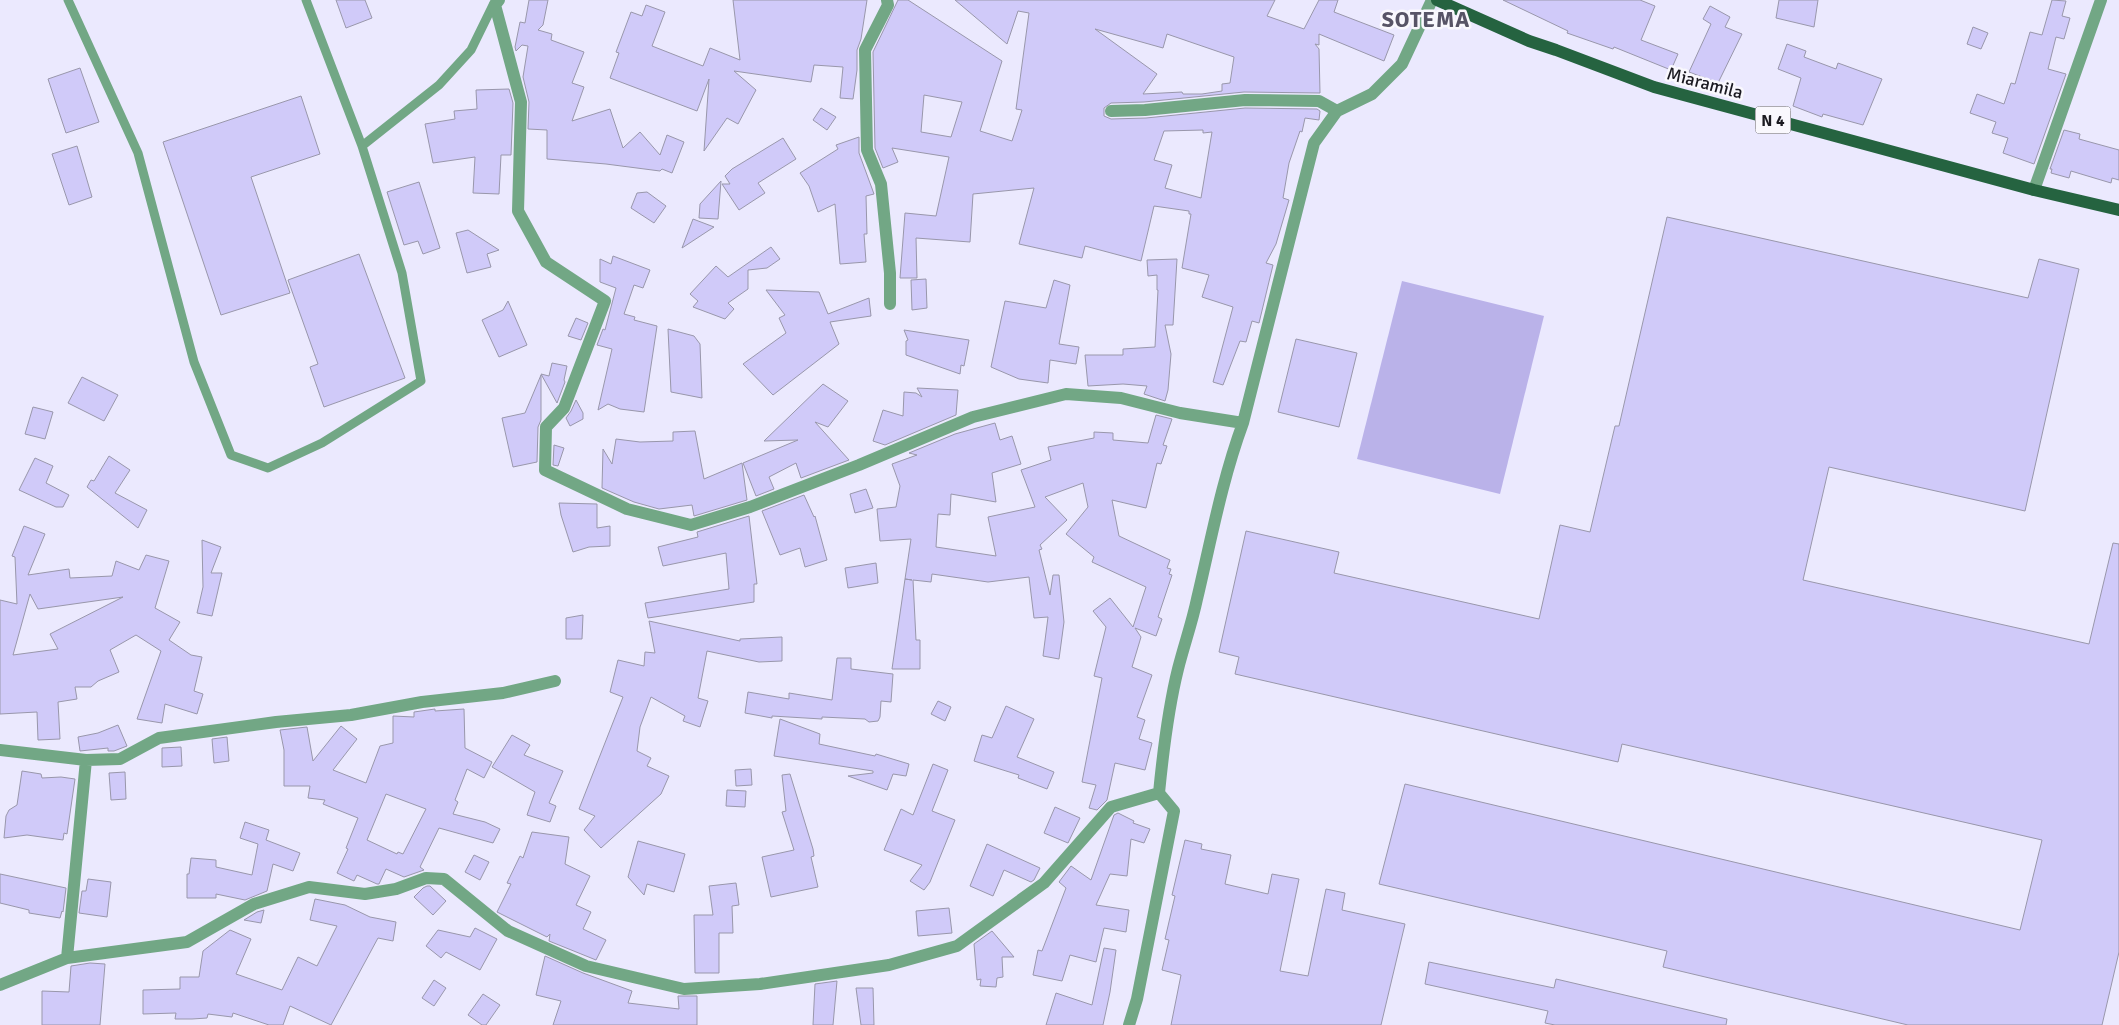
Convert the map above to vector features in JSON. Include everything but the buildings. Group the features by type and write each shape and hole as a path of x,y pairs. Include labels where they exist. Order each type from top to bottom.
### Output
{"main road":[{"name":"Miaramila","path":"1437,0 1529,41 1654,87 2034,190 2119,210"}],"street":[{"path":"887,0 888,5 865,50 865,76 867,150 881,184 890,273 890,304"},
{"path":"1129,1025 1137,998 1174,811 1159,793 1177,670 1197,601 1214,521 1229,463 1243,423 1314,143 1337,111 1372,94 1402,64 1432,0"},
{"path":"2034,190 2101,0"},
{"path":"496,2 521,102 518,211 546,262 605,301 564,408 546,426 545,470 627,510 691,526 859,465 973,417 1066,394 1121,398 1180,413 1243,423"},
{"path":"1111,111 1146,110 1245,100 1318,102 1337,111"},
{"path":"0,750 86,760 120,759 158,738 276,722 351,715 422,702 503,693 555,681"},
{"path":"67,958 86,760"},
{"path":"0,985 67,958 187,942 254,904 308,887 366,894 396,889 426,878 444,879 508,931 586,966 684,989 760,984 889,964 958,946 1044,883 1111,807 1159,793"}],"lane":[{"path":"68,0 138,153 194,362 231,455 268,468 322,444 421,381 402,273 362,146 306,0"},
{"path":"362,146 439,86 470,50 496,2"}],"shaded area":[{"path":"1402,281 1544,316 1500,494 1357,459"}],"district":[{"name":"SOTEMA","path":"1426,19"}]}
